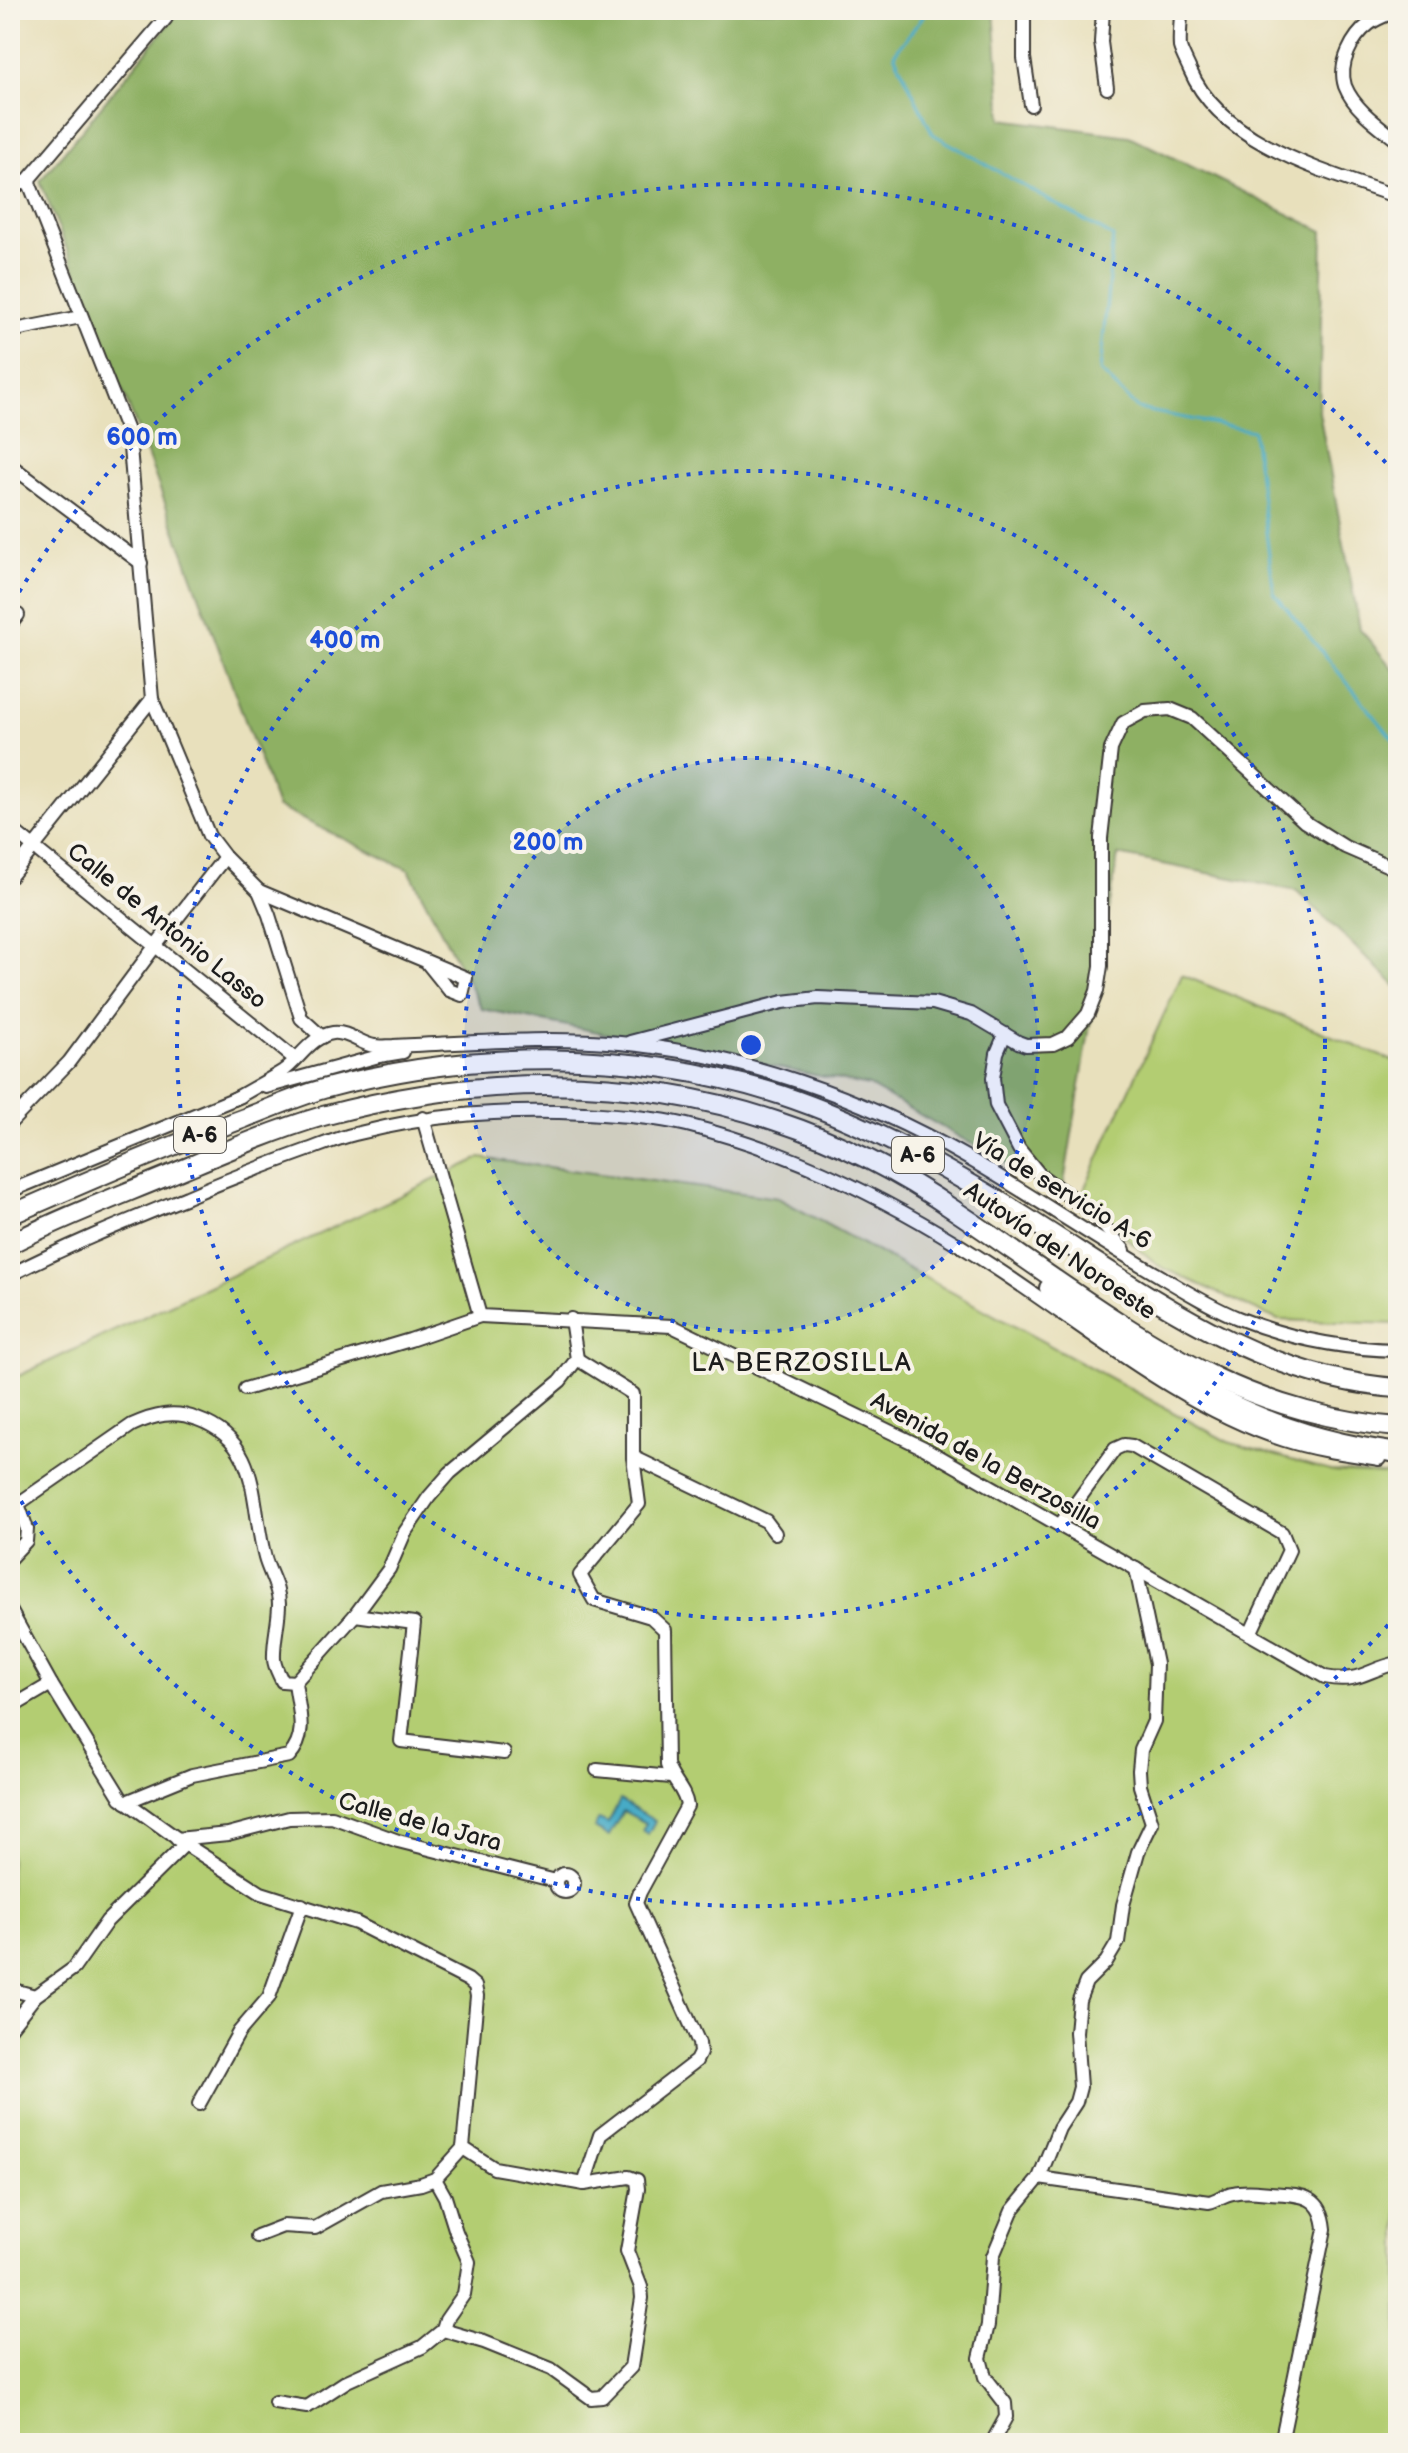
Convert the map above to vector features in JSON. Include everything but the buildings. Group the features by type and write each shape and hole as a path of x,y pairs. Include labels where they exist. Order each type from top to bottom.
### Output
{"highway":[{"name":"Autovía del Noroeste","path":"10,1215 212,1130 319,1090 396,1072 498,1059 588,1059 689,1072 781,1095 863,1128 950,1170 1153,1299 1233,1343 1317,1375 1398,1388"},
{"name":"Autovía del Noroeste","path":"10,1244 220,1154 321,1117 405,1097 502,1086 590,1086 684,1097 776,1120 872,1161 940,1200 1136,1332 1218,1378 1305,1410 1398,1427"},
{"path":"872,1161 898,1188 1197,1386 1250,1413 1291,1429 1398,1453"}],"street":[{"path":"1024,10 1024,58 1031,105"},
{"path":"1103,10 1101,42 1107,88"},
{"path":"1181,10 1180,48 1196,85 1226,120 1266,146 1398,197"},
{"path":"1398,10 1369,23 1354,39 1343,71 1346,87 1358,105 1398,141"},
{"path":"10,189 28,180 166,18"},
{"path":"28,180 129,436 152,699 201,821 225,857 259,891 428,964"},
{"path":"10,331 81,317"},
{"path":"10,465 141,563"},
{"path":"10,877 152,699"},
{"path":"623,1043 783,1002 818,998 933,1003 971,1014 1026,1045 1053,1044 1068,1037 1088,1014 1097,991 1101,966 1101,838 1111,749 1123,723 1145,711 1170,709 1192,718 1305,822 1345,847 1398,870"},
{"name":"Calle de Antonio Lasso","path":"10,828 295,1059"},
{"path":"10,1123 69,1062 225,857"},
{"path":"259,891 301,1018 322,1037"},
{"path":"234,1099 286,1069 322,1037 333,1033 375,1047 465,1043"},
{"path":"1005,1034 997,1053 993,1078 996,1105 1019,1149 1040,1175 1095,1215 1134,1262"},
{"path":"10,1191 285,1081 379,1056 465,1043"},
{"name":"Vía de servicio A-6","path":"465,1043 623,1043 703,1057 787,1077 874,1110 964,1156 1134,1262 1238,1318 1321,1343 1398,1350"},
{"path":"10,1275 115,1226 249,1171 350,1135 423,1118 485,1112 619,1115 684,1124 745,1142 834,1176 942,1233 1189,1399 1245,1426 1286,1441 1330,1452 1398,1460"},
{"path":"245,1389 480,1316 423,1118"},
{"name":"Avenida de la Berzosilla","path":"480,1316 672,1326 924,1448 1325,1677 1354,1679 1398,1663"},
{"path":"126,1802 192,1775 289,1756 297,1748 302,1737 295,1682 355,1615 389,1569 405,1532 429,1497 450,1473 560,1381 577,1359 571,1319"},
{"path":"577,1359 633,1394 633,1457 639,1504 580,1575 594,1600 651,1617 665,1630 667,1765 671,1777 686,1795 687,1806 636,1903 699,2043 700,2053 696,2061 600,2135 584,2184"},
{"path":"10,1558 26,1541 27,1529 18,1504 132,1425 169,1413 212,1424 230,1437 251,1476 265,1559 280,1602 274,1661 282,1681 295,1682"},
{"path":"1060,1525 1115,1449 1132,1446 1146,1454 1282,1533 1289,1550 1250,1634"},
{"path":"633,1457 766,1521 775,1533"},
{"path":"996,2443 995,2437 1006,2417 1005,2403 985,2377 980,2358 988,2325 993,2256 1012,2211 1039,2178 1059,2128 1076,2102 1080,2087 1076,2032 1079,2000 1086,1982 1106,1962 1118,1942 1123,1905 1138,1852 1152,1823 1140,1786 1139,1770 1141,1750 1154,1721 1156,1664 1136,1569"},
{"path":"10,1610 121,1798 181,1842 261,1893 356,1923 475,1986 477,1996 463,2148 435,2179 381,2191 315,2228 283,2226 257,2236"},
{"path":"355,1615 414,1623 401,1741 504,1753"},
{"path":"10,1708 51,1684"},
{"path":"597,1770 671,1777"},
{"name":"Calle de la Jara","path":"181,1842 289,1818 332,1817 398,1841 556,1881"},
{"path":"10,2028 35,1996 74,1968 107,1921 181,1842"},
{"path":"199,2104 239,2032 269,1997 302,1905"},
{"path":"10,1989 35,1996"},
{"path":"443,2330 484,2342 551,2369 591,2398 602,2397 631,2367 642,2298 627,2251 637,2180 629,2177 584,2184 494,2168 463,2148"},
{"path":"1039,2178 1209,2202 1229,2193 1244,2191 1301,2195 1319,2207 1325,2229 1281,2443"},
{"path":"275,2402 307,2407 347,2381 422,2347 443,2330 446,2320 464,2294 469,2262 445,2197 435,2179"}],"green space":[{"path":"195,10 994,10 1002,119 1129,136 1323,231 1319,412 1360,629 1398,675 1398,988 1297,891 1118,855 1062,1195 869,1086 482,1009 409,870 277,807 140,435 40,181 177,14"},
{"path":"1182,975 1398,1063 1398,1324 1278,1320 1159,1266 1080,1198"},
{"path":"480,1158 778,1198 1228,1442 1330,1471 1398,1475 1398,2443 10,2443 10,1380"}],"water":[{"path":"620,1800 655,1821 648,1834 642,1831 646,1823 623,1811 609,1836 594,1828 599,1819 608,1823"}],"waterway":[{"path":"928,10 894,54 933,134 1113,237 1100,371 1138,409 1253,431 1274,593 1398,745"}],"district":[{"name":"LA BERZOSILLA","path":"802,1363"}]}
